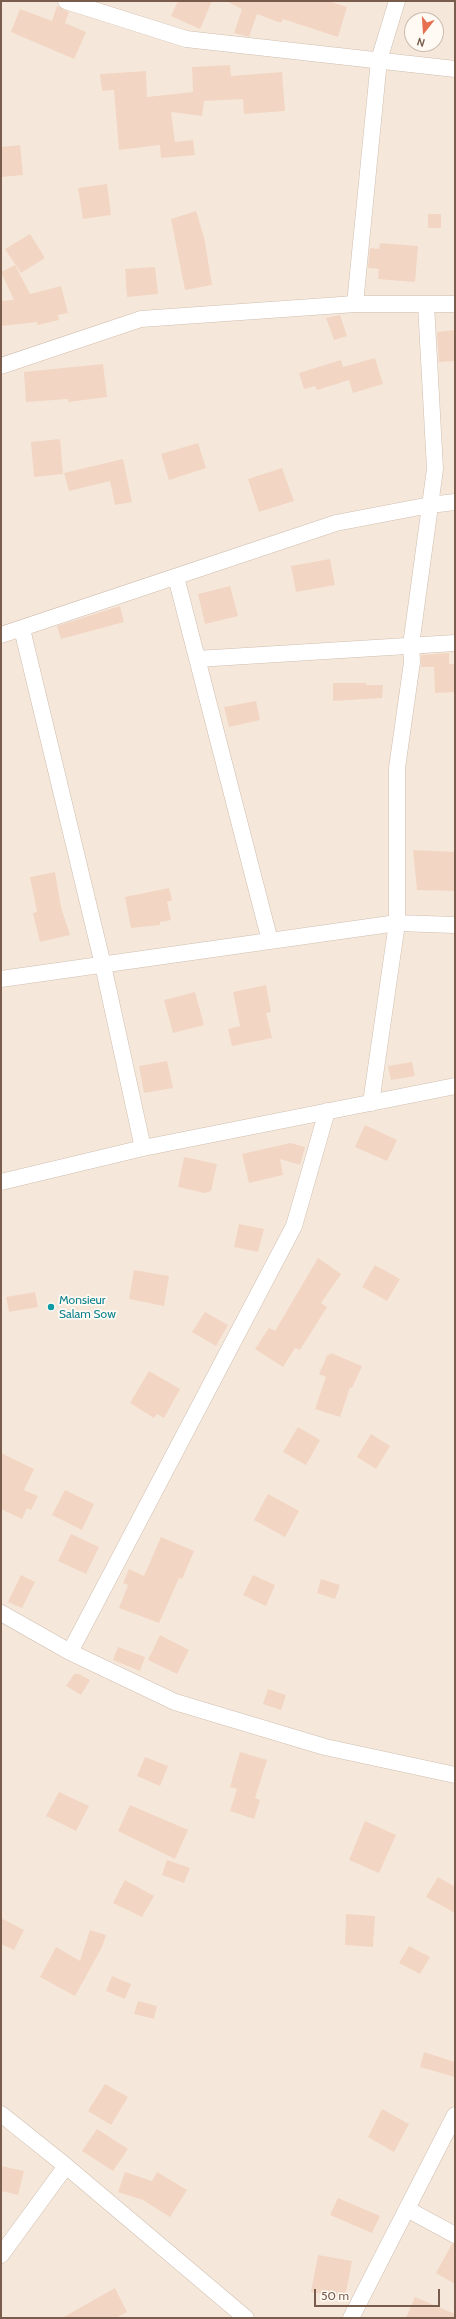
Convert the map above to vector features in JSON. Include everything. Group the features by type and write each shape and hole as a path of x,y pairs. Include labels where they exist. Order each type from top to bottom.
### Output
{"street":[{"path":"66,1 186,39 455,69"},
{"path":"355,304 379,60 397,1"},
{"path":"1,366 141,319 355,304 455,304"},
{"path":"371,1103 397,923 396,768 412,662 411,645 435,469 426,304"},
{"path":"1,635 336,523 430,505 455,502"},
{"path":"176,577 270,941"},
{"path":"22,629 103,965 143,1148"},
{"path":"197,659 455,643"},
{"path":"1,979 397,923 455,925"},
{"path":"1,1182 143,1148 455,1086"},
{"path":"70,1652 294,1226 327,1111"},
{"path":"1,1613 70,1652 175,1702 325,1747 455,1775"},
{"path":"1,2114 66,2166 246,2318"},
{"path":"351,2318 455,2115"},
{"path":"1,2255 66,2166"},
{"path":"407,2209 455,2235"}],"shaded area":[{"path":"1,1 455,1 455,2318 1,2318"}],"building":[{"path":"178,1 212,1 200,29 171,16"},
{"path":"226,1 328,1 347,7 338,37 283,19 281,23 257,14 249,37 234,33 242,9"},
{"path":"57,6 69,12 65,23 86,32 74,59 11,32 20,9 52,21"},
{"path":"230,65 231,76 282,72 285,111 244,114 243,99 204,101 202,116 171,112 175,142 193,140 195,155 161,158 160,145 119,150 114,90 102,91 100,74 146,71 147,97 193,92 192,67"},
{"path":"20,145 23,175 1,177 1,147"},
{"path":"107,184 111,215 83,219 78,188"},
{"path":"196,211 204,237 212,285 185,290 171,219"},
{"path":"428,214 441,214 441,228 428,228"},
{"path":"30,234 45,258 21,273 5,249"},
{"path":"380,243 418,246 415,282 378,279 379,269 368,268 370,248 379,249"},
{"path":"15,265 30,294 61,286 68,313 58,315 59,320 38,325 37,322 1,326 1,301 14,300 1,272"},
{"path":"155,267 158,294 127,297 125,269"},
{"path":"340,315 347,336 334,340 326,318"},
{"path":"455,330 455,361 439,362 437,332"},
{"path":"375,358 383,384 353,393 349,380 317,390 315,386 304,389 299,373 341,360 343,367"},
{"path":"103,364 107,397 68,402 68,399 26,402 24,372"},
{"path":"60,439 63,474 34,477 31,442"},
{"path":"198,443 206,468 169,480 161,454"},
{"path":"123,459 132,502 115,505 110,481 69,491 64,473"},
{"path":"282,468 294,501 259,512 248,479"},
{"path":"330,559 335,585 296,592 291,566"},
{"path":"230,586 238,616 205,624 198,594"},
{"path":"120,606 124,622 61,639 57,626"},
{"path":"449,653 449,664 455,664 455,692 435,693 434,667 421,667 421,655"},
{"path":"333,683 366,683 366,685 383,685 382,698 333,701"},
{"path":"256,701 260,720 229,727 224,707"},
{"path":"413,850 455,852 455,891 417,890"},
{"path":"55,872 61,907 70,935 40,942 33,913 37,912 30,877"},
{"path":"169,888 172,900 167,902 171,920 160,922 160,925 131,928 125,897"},
{"path":"266,985 271,1012 266,1013 272,1038 232,1046 228,1029 240,1026 233,992"},
{"path":"195,992 204,1025 173,1033 164,1000"},
{"path":"167,1061 173,1088 144,1093 139,1066"},
{"path":"412,1062 415,1076 391,1080 388,1066"},
{"path":"365,1125 397,1140 387,1161 355,1147"},
{"path":"290,1143 305,1147 300,1165 280,1159 283,1175 249,1183 242,1154"},
{"path":"184,1157 217,1164 211,1191 205,1193 178,1187"},
{"path":"239,1224 264,1229 258,1252 234,1247"},
{"path":"318,1258 341,1274 321,1303 327,1307 300,1350 295,1348 283,1367 255,1349 269,1328 275,1331"},
{"path":"375,1265 400,1279 387,1301 362,1287"},
{"path":"134,1270 169,1276 164,1306 129,1299"},
{"path":"35,1292 38,1307 9,1312 6,1297"},
{"path":"205,1312 228,1325 216,1346 192,1332"},
{"path":"331,1353 362,1366 352,1388 350,1387 340,1417 315,1409 326,1377 319,1374 328,1354 330,1355"},
{"path":"149,1371 180,1389 164,1418 157,1414 154,1418 130,1403"},
{"path":"298,1427 320,1440 306,1465 283,1452"},
{"path":"371,1434 390,1446 376,1469 357,1457"},
{"path":"1,1453 34,1469 24,1490 38,1496 31,1510 27,1508 22,1519 1,1509"},
{"path":"65,1490 94,1504 82,1530 52,1515"},
{"path":"268,1494 299,1511 285,1537 254,1520"},
{"path":"71,1534 99,1547 86,1574 58,1561"},
{"path":"161,1537 194,1551 182,1579 179,1578 159,1623 119,1608 128,1585 123,1583 129,1569 144,1576"},
{"path":"21,1575 35,1582 22,1608 8,1602"},
{"path":"253,1575 275,1585 266,1606 243,1595"},
{"path":"321,1579 340,1585 335,1599 317,1593"},
{"path":"160,1635 189,1650 177,1674 148,1660"},
{"path":"118,1647 145,1657 140,1671 113,1660"},
{"path":"74,1674 79,1674 90,1680 81,1695 66,1686"},
{"path":"268,1689 286,1695 281,1710 263,1704"},
{"path":"240,1752 267,1760 255,1798 260,1800 254,1819 230,1811 237,1789 230,1787"},
{"path":"145,1757 168,1766 160,1786 137,1776"},
{"path":"59,1792 89,1806 76,1831 46,1816"},
{"path":"130,1805 188,1830 175,1859 118,1831"},
{"path":"365,1821 396,1835 379,1873 349,1860"},
{"path":"167,1860 190,1868 184,1883 162,1875"},
{"path":"438,1877 455,1887 455,1913 426,1897"},
{"path":"125,1880 154,1896 142,1917 113,1903"},
{"path":"346,1914 375,1916 373,1947 345,1945"},
{"path":"1,1918 24,1930 14,1950 1,1944"},
{"path":"90,1930 106,1935 102,1947 75,1996 40,1977 56,1947 80,1961"},
{"path":"409,1946 430,1957 420,1974 399,1963"},
{"path":"112,1976 131,1984 125,1999 106,1991"},
{"path":"138,2001 157,2006 154,2019 134,2014"},
{"path":"424,2052 455,2062 455,2077 420,2067"},
{"path":"105,2084 128,2097 111,2125 88,2111"},
{"path":"382,2109 409,2124 394,2152 368,2137"},
{"path":"97,2129 128,2149 113,2171 82,2151"},
{"path":"1,2166 24,2171 18,2195 1,2191"},
{"path":"125,2172 152,2181 157,2172 187,2190 170,2217 143,2200 118,2192"},
{"path":"338,2198 380,2216 372,2233 330,2215"},
{"path":"452,2244 455,2244 455,2284 436,2273"},
{"path":"318,2255 352,2261 345,2298 311,2292"},
{"path":"115,2288 127,2312 116,2318 62,2318"},
{"path":"415,2297 455,2314 455,2318 406,2318"}],"place":[{"name":"Monsieur Salam Sow","path":"51,1307"}]}
